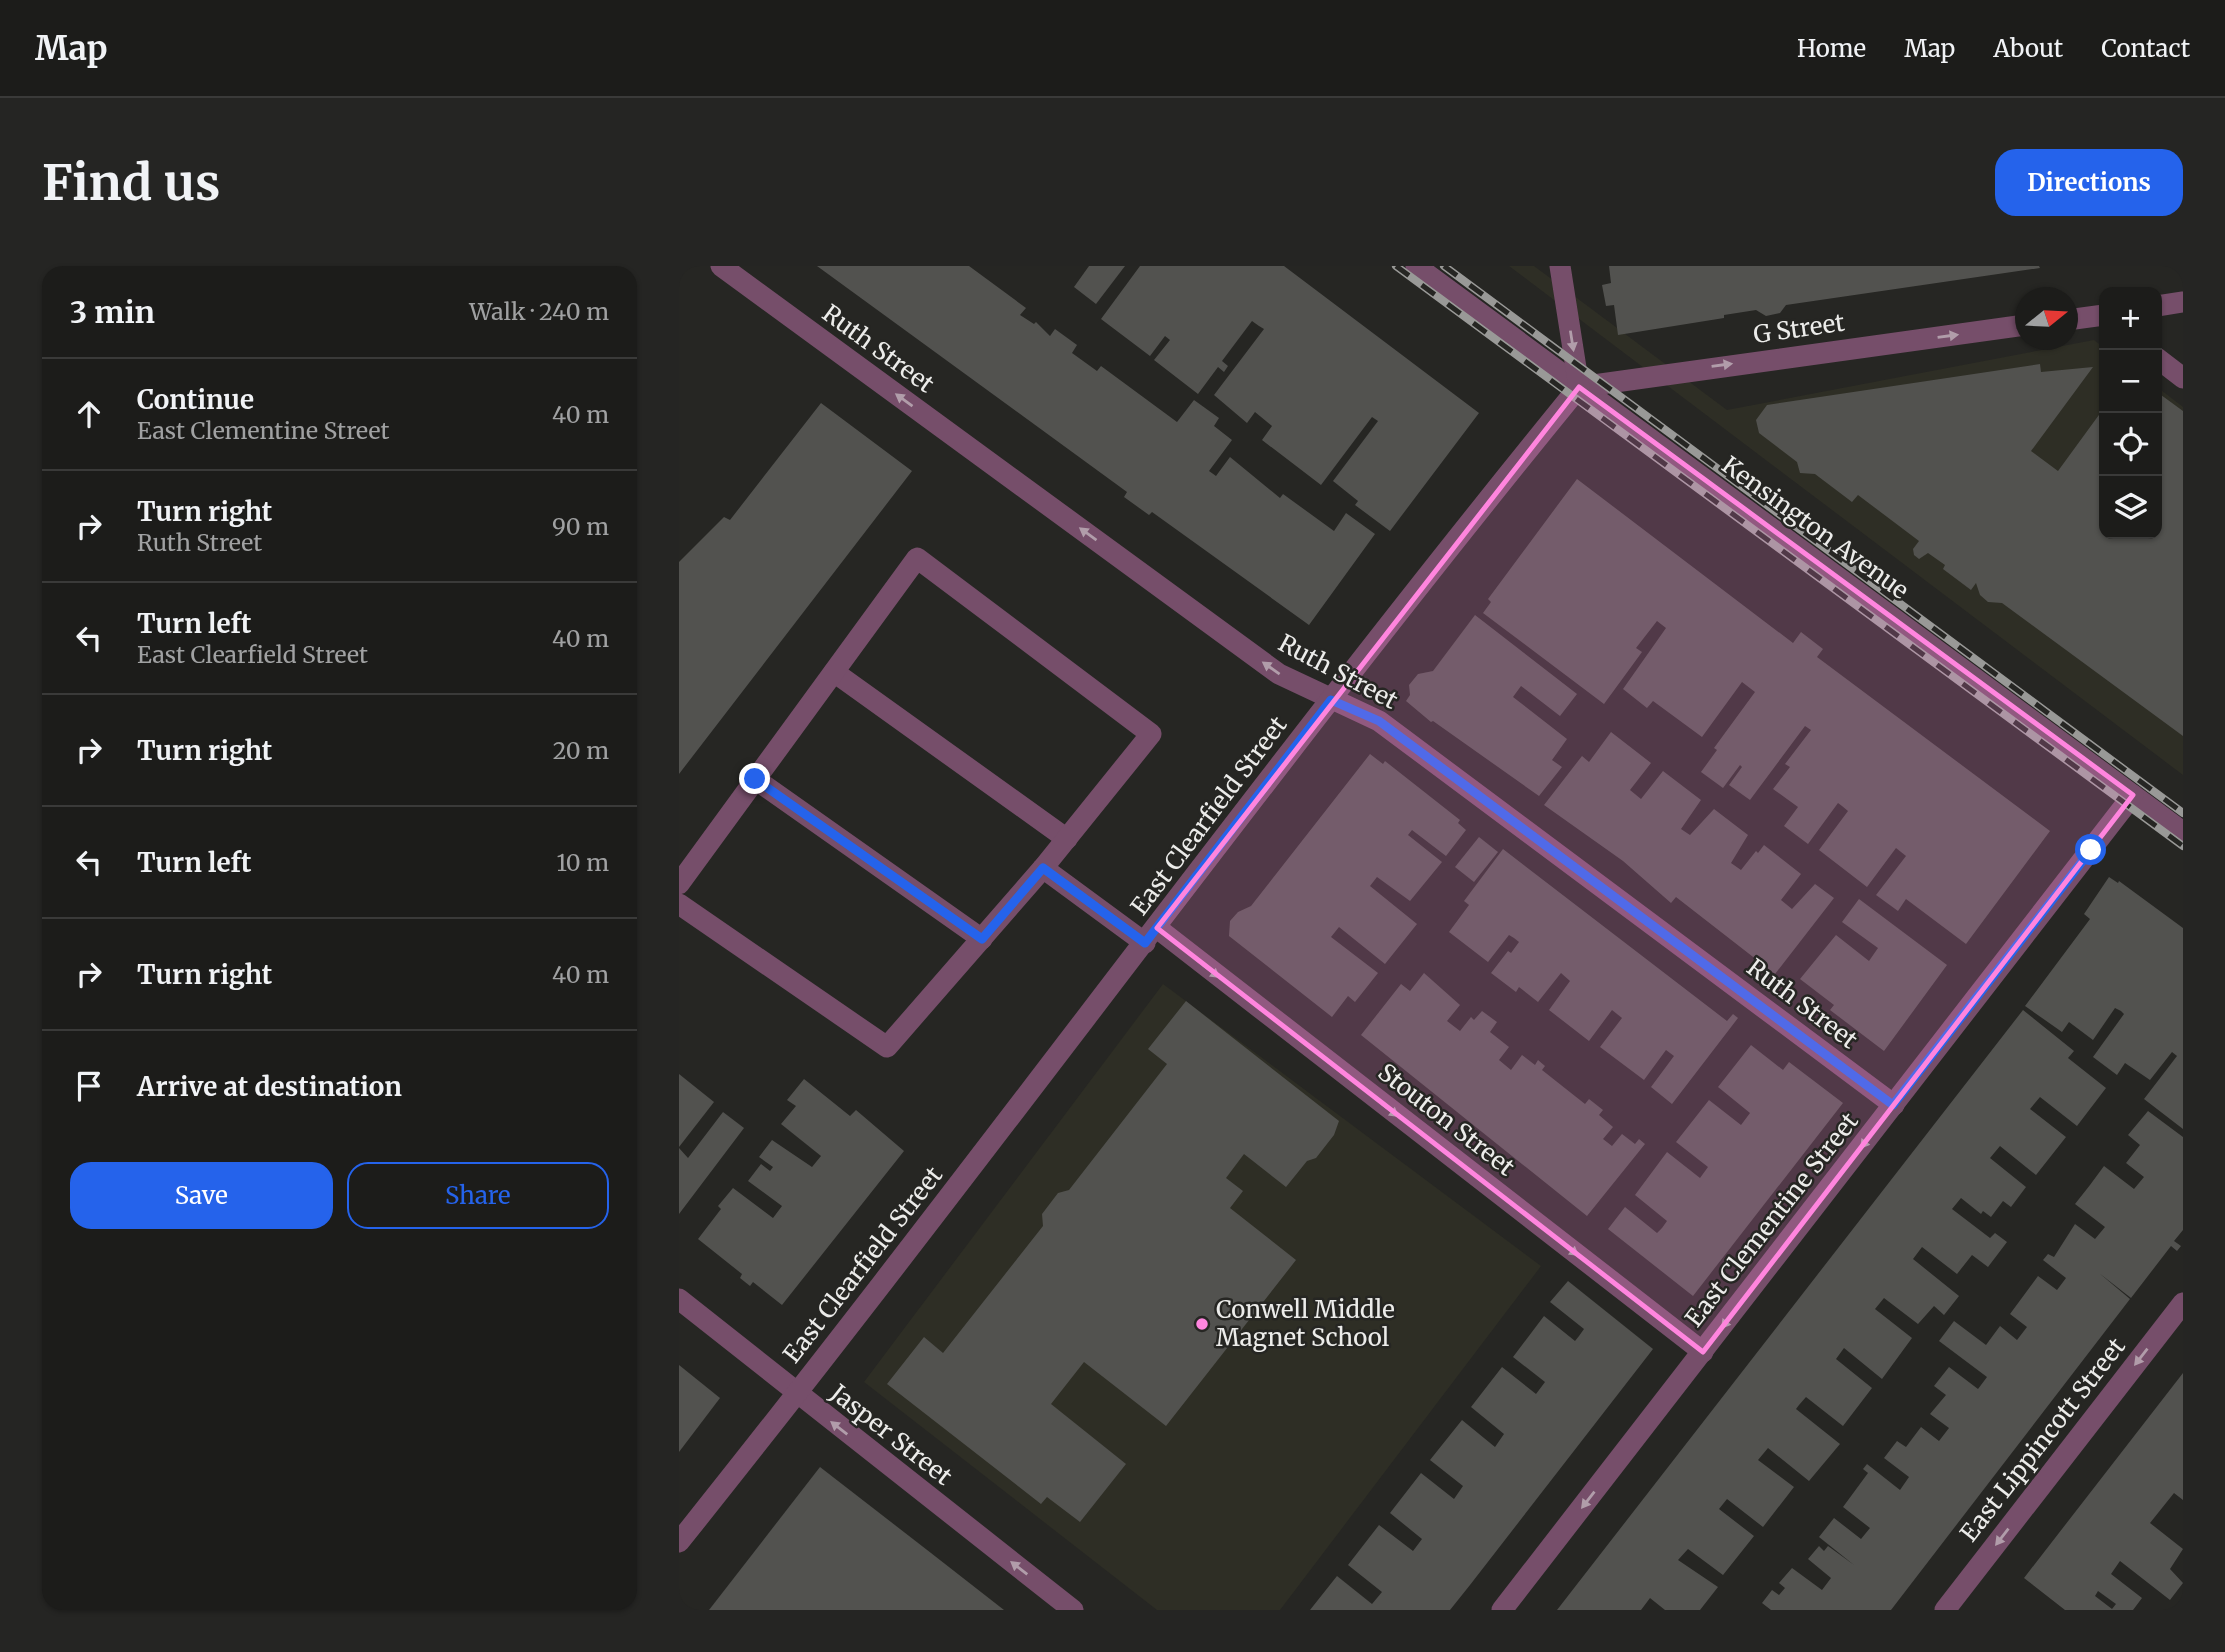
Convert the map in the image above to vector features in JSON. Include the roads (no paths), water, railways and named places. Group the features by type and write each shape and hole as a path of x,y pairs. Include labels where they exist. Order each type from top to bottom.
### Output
{"street":[{"name":"Ruth Street","path":"721,266 1279,674 1379,721 1893,1105"},
{"name":"Kensington Avenue","path":"1416,266 2183,832"},
{"path":"1560,266 1579,387"},
{"path":"2162,305 2183,302"},
{"path":"2078,319 2099,317"},
{"name":"G Street","path":"1579,387 2015,326"},
{"path":"2162,362 2183,378"},
{"name":"East Clearfield Street","path":"679,1542 796,1395 1331,700 1579,387"},
{"path":"679,884 917,558 1151,734 1043,868 887,1047 679,904"},
{"path":"834,672 1067,839"},
{"path":"755,779 982,939"},
{"name":"East Clementine Street","path":"1502,1610 2133,794"},
{"name":"Stouton Street","path":"1043,868 1151,936 1703,1353"},
{"name":"Jasper Street","path":"679,1299 796,1395 1073,1610"},
{"name":"East Lippincott Street","path":"1945,1610 2183,1303"}],"railway":[{"path":"1396,266 2183,846"},
{"path":"1444,266 2183,813"}],"place":[{"name":"Conwell Middle Magnet School","path":"1202,1324"}]}
